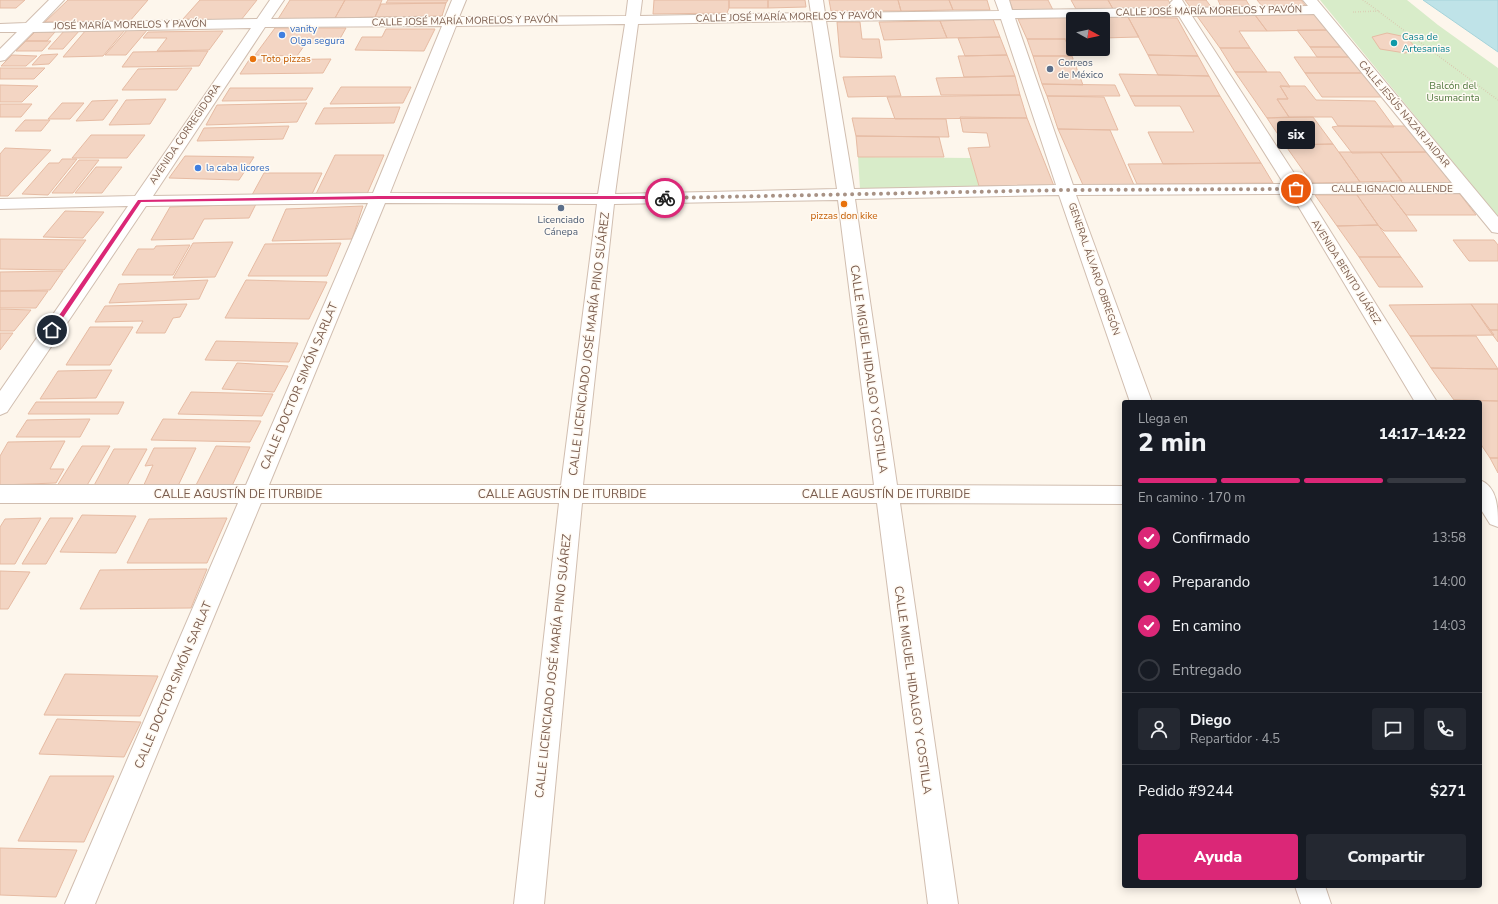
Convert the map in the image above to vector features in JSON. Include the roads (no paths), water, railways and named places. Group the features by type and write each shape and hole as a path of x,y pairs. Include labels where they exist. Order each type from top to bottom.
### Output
{"street":[{"path":"0,57 57,0"},
{"name":"AVENIDA CORREGIDORA","path":"0,407 137,201 277,0"},
{"name":"CALLE DOCTOR SIMÓN SARLAT","path":"80,904 379,198 459,0"},
{"name":"CALLE JOSÉ MARÍA MORELOS Y PAVÓN","path":"261,23 450,22 633,10 1314,5"},
{"name":"CALLE JESÚS NAZAR JAIDAR","path":"1314,5 1498,228"},
{"name":"AVENIDA BENITO JUÁREZ","path":"1179,6 1296,189 1425,400"},
{"name":"GENERAL ÁLVARO OBREGÓN","path":"1005,7 1066,190 1140,400"},
{"name":"CALLE MIGUEL HIDALGO Y COSTILLA","path":"817,8 846,194 943,904"},
{"name":"CALLE LICENCIADO JOSÉ MARÍA PINO SUÁREZ","path":"528,904 571,494 606,199 633,10"},
{"name":"JOSÉ MARÍA MORELOS Y PAVÓN","path":"0,28 261,23"},
{"name":"CALLE IGNACIO ALLENDE","path":"0,204 379,198 606,199 1066,190 1465,188"},
{"name":"CALLE AGUSTÍN DE ITURBIDE","path":"0,494 886,494 1122,496"},
{"path":"1311,888 1316,904"}],"water":[{"path":"1423,0 1498,0 1498,52"}],"place":[{"name":"vanity Olga segura","path":"282,35"},
{"name":"Casa de Artesanias","path":"1394,43"},
{"name":"Toto pizzas","path":"253,59"},
{"name":"Correos de México","path":"1050,69"},
{"name":"la caba licores","path":"198,168"},
{"name":"six","path":"1296,189"},
{"name":"pizzas don kike","path":"844,204"},
{"name":"Licenciado Cánepa","path":"561,208"}],"park label":[{"name":"Balcón del Usumacinta","path":"1453,92"}]}
